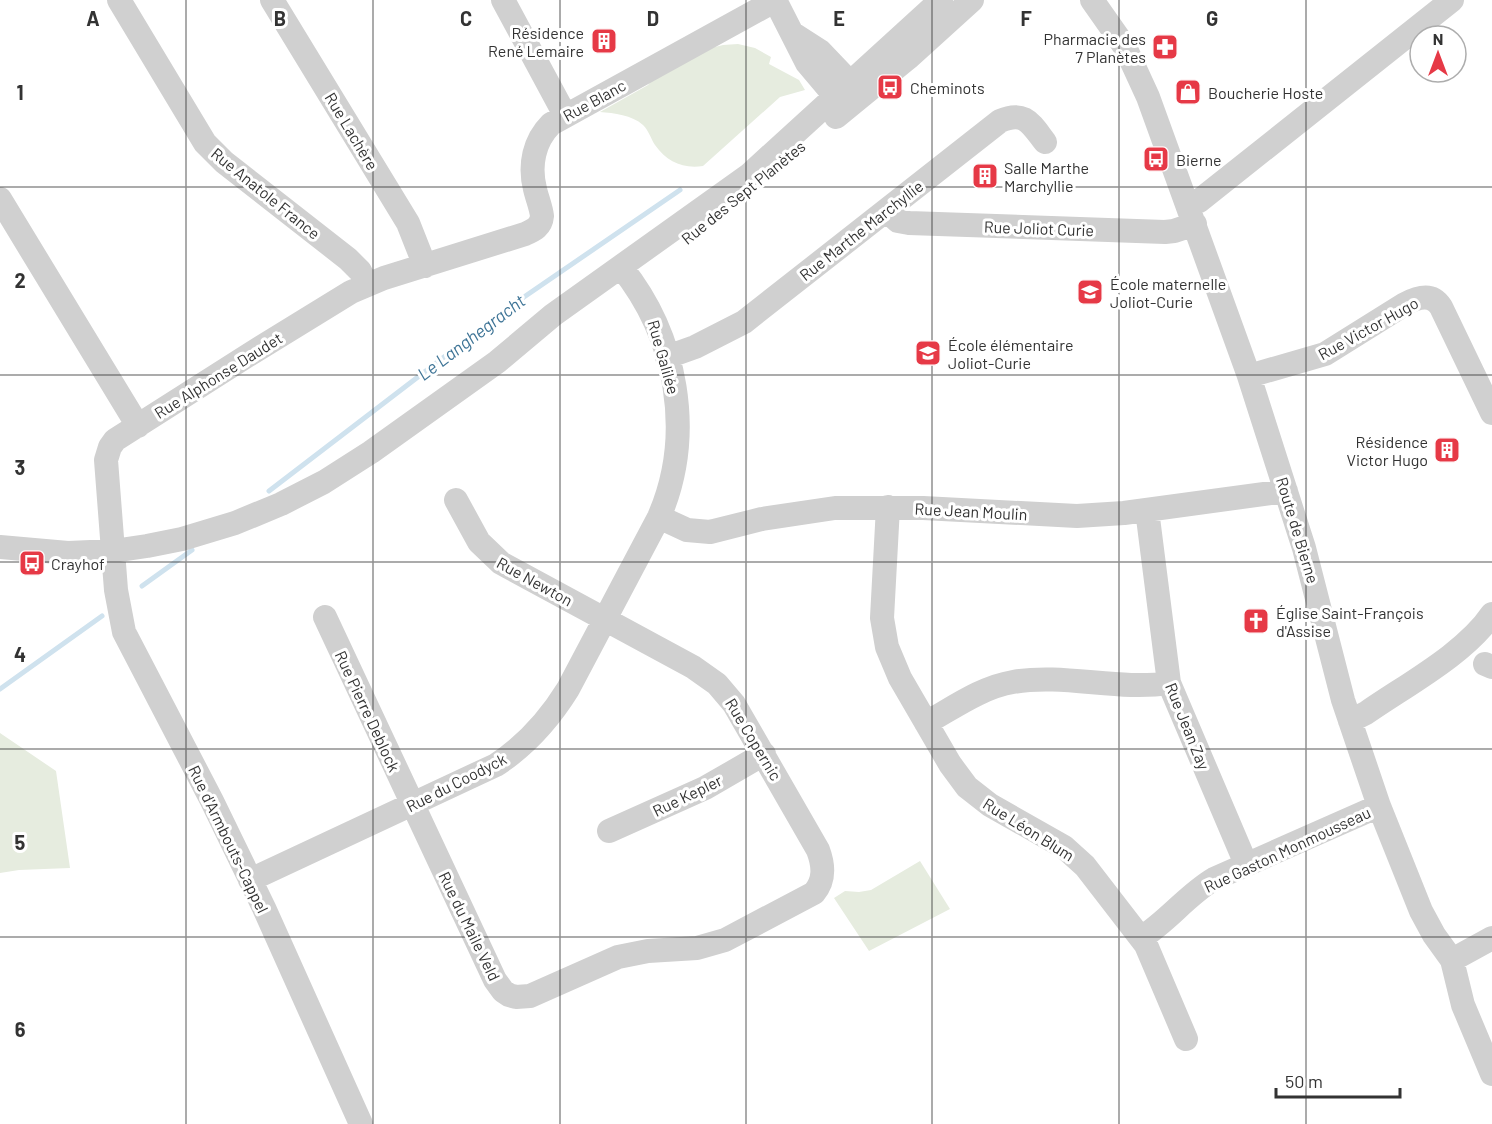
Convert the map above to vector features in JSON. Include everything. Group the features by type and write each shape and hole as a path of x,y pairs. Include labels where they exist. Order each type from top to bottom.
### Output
{"street":[{"name":"Rue Anatole France","path":"119,0 205,143 224,162 348,259 360,271 367,285"},
{"name":"Rue Lachère","path":"272,0 408,223 424,266"},
{"path":"503,0 565,115"},
{"name":"Rue Blanc","path":"424,266 525,234 539,226 542,216 533,182 533,158 543,133 551,124 775,0"},
{"path":"775,0 792,33 820,51 849,97"},
{"name":"Rue des Sept Planètes","path":"849,97 941,0"},
{"name":"Rue des Sept Planètes","path":"0,547 57,553 113,551 147,546 218,529 296,497 371,452 497,362 553,315 626,273 972,0"},
{"name":"Rue Joliot Curie","path":"887,211 898,221 909,223 1174,231 1192,215 1199,201 1452,0"},
{"name":"Route de Bierne","path":"1094,5 1125,46 1143,83 1249,376 1313,578 1350,721 1379,806 1420,911 1452,960 1463,1005 1492,1074"},
{"name":"Rue Marthe Marchyllie","path":"667,357 695,347 744,322 1005,119 1017,116 1027,120 1045,142"},
{"path":"1,205 138,426"},
{"name":"Rue Alphonse Daudet","path":"113,551 107,455 115,440 342,297 367,285 424,266"},
{"name":"Rue Galilée","path":"605,620 659,517 672,476 677,442 677,405 667,357 650,310 626,273"},
{"name":"Rue Victor Hugo","path":"1249,376 1325,354 1414,299 1429,298 1436,300 1441,306 1492,413"},
{"name":"Rue Jean Moulin","path":"659,517 687,530 710,532 762,519 813,510 850,507 1054,516 1110,514 1286,491"},
{"name":"Rue Newton","path":"456,500 479,542 495,559 605,620"},
{"name":"Rue Léon Blum","path":"888,507 882,595 883,628 895,668 950,764 968,787 990,805 1057,842 1077,857 1141,938 1186,1039"},
{"name":"Rue Jean Zay","path":"1148,510 1169,683 1246,864"},
{"name":"Rue d'Armbouts-Cappel","path":"113,551 117,603 124,632 212,801 250,880 306,999 360,1124"},
{"path":"1350,721 1366,713 1463,647 1492,614"},
{"name":"Rue Pierre Deblock","path":"325,617 412,805"},
{"name":"Rue Copernic","path":"605,620 710,678 724,690 764,754 814,843 821,862 822,881"},
{"name":"Rue du Coodyck","path":"250,880 496,765 527,740 557,707 605,620"},
{"path":"926,723 989,689 1014,682 1044,680 1146,685 1169,683"},
{"name":"Rue Kepler","path":"609,831 705,788 764,754"},
{"name":"Rue du Maile Veld","path":"412,805 495,980 503,991 516,997 530,996 607,961 629,954 697,948 725,940 808,897 822,881"},
{"name":"Rue Gaston Monmousseau","path":"1141,938 1165,922 1199,888 1246,864 1379,806"},
{"path":"1452,960 1492,938"}],"shaded area":[{"path":"738,44 755,48 771,57 769,64 799,80 805,90 780,97 703,166 682,165 670,160 655,145 645,127 639,122 623,115 600,112 648,85 656,75 703,50"},
{"path":"0,733 56,771 70,868 0,873"},
{"path":"920,861 950,909 869,951 834,898 845,891 871,890"}],"waterway":[{"name":"Le Langhegracht","path":"269,491 508,308 680,190"},
{"name":"Le Langhegracht","path":"142,586 192,550"},
{"name":"Le Langhegracht","path":"0,689 102,616"}],"place":[{"name":"Résidence René Lemaire","path":"604,41"},
{"name":"Pharmacie des 7 Planètes","path":"1165,47"},
{"name":"Cheminots","path":"890,87"},
{"name":"Boucherie Hoste","path":"1188,92"},
{"name":"Bierne","path":"1156,159"},
{"name":"Salle Marthe Marchyllie","path":"985,176"},
{"name":"École maternelle Joliot-Curie","path":"1090,292"},
{"name":"École élémentaire Joliot-Curie","path":"928,353"},
{"name":"Résidence Victor Hugo","path":"1447,450"},
{"name":"Crayhof","path":"32,563"},
{"name":"Église Saint-François d'Assise","path":"1256,621"}]}
